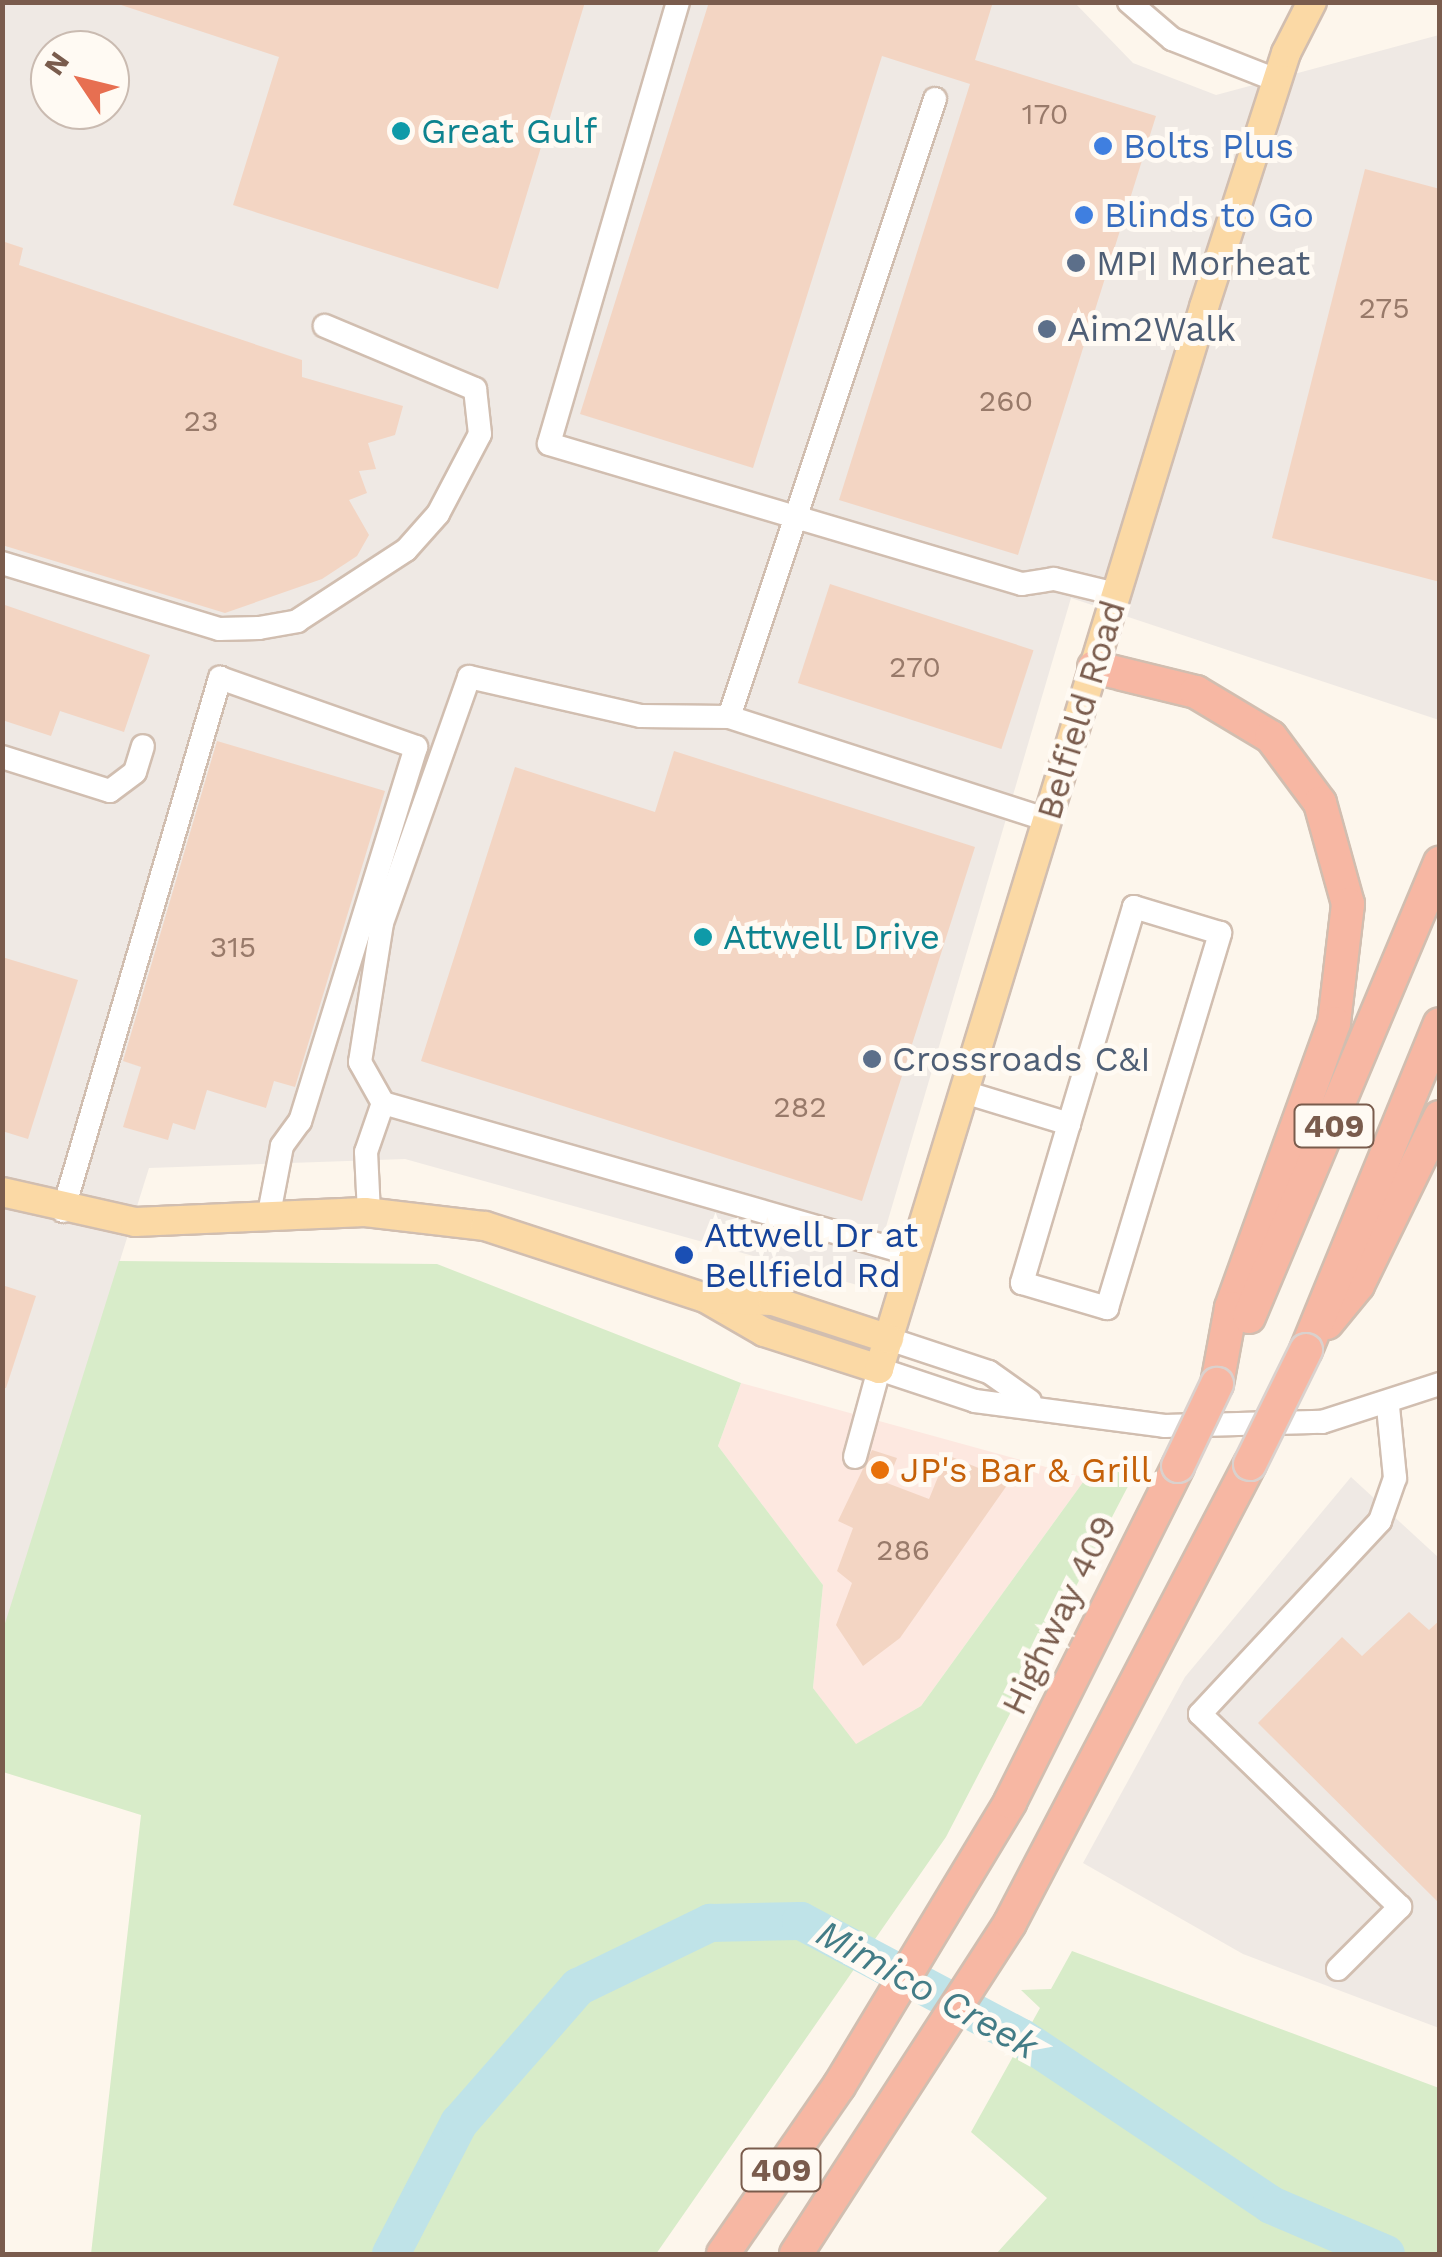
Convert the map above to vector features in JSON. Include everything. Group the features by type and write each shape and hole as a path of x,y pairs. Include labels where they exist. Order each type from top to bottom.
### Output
{"highway":[{"path":"1094,668 1196,692 1271,737 1320,803 1348,904 1334,1022 1231,1308 1217,1384"},
{"name":"Highway 409","path":"723,2254 839,2086 959,1891 1178,1466 1217,1384 1440,862"},
{"name":"409","path":"796,2254 888,2119 1010,1923 1306,1350 1440,1024"},
{"path":"1306,1350 1358,1285 1440,1118"}],"main road":[{"name":"Belfield Road","path":"1286,52 1289,2"},
{"name":"Belfield Road","path":"880,1370 1276,80 1312,2"},
{"path":"2,1192 63,1211 135,1222 370,1212 485,1226 705,1298 764,1332 880,1370"},
{"path":"705,1298 773,1302 888,1340"}],"street":[{"path":"678,2 550,444 1022,584 1054,579 1116,594"},
{"path":"1130,2 1172,39 1276,80"},
{"path":"730,717 793,516 935,99"},
{"path":"2,564 219,629 259,628 297,621 406,550 438,514 480,434 476,389 325,326"},
{"path":"914,1255 384,1104 360,1062 382,924 469,677 641,716 730,717 1047,820"},
{"path":"63,1211 220,678 416,747 300,1121 282,1146 268,1219"},
{"path":"2,757 110,791 135,772 143,746"},
{"path":"1134,908 1220,933 1107,1308 1022,1283 1069,1124 1134,908"},
{"path":"964,1092 1069,1124"},
{"path":"370,1212 366,1152 384,1104"},
{"path":"888,1340 989,1372 1030,1402"},
{"path":"855,1457 880,1370 975,1401 1030,1402 1148,1424 1230,1427 1322,1422 1388,1406 1440,1384"},
{"path":"1338,1969 1400,1907 1200,1714 1380,1522 1396,1478 1388,1406"}],"shaded area":[{"path":"3,3 1075,3 1133,63 1216,95 1439,35 1439,720 1071,598 868,1288 405,1159 149,1168 3,1633"},
{"path":"741,1383 1086,1478 921,1706 856,1745 813,1688 823,1585 718,1446"},
{"path":"1351,1477 1439,1558 1439,2028 1243,1954 1083,1863 1185,1677"}],"green space":[{"path":"119,1261 437,1264 741,1383 718,1446 823,1585 813,1688 856,1744 921,1706 1086,1478 1138,1467 946,1837 656,2254 91,2254 141,1815 3,1772 2,1633"},
{"path":"1072,1951 1439,2088 1439,2254 996,2254 1047,2198 971,2132 1040,2008 1021,1990 1051,1989"}],"building":[{"name":"Great Gulf","path":"112,2 585,2 498,289 233,205 279,57"},
{"path":"709,2 993,2 975,60 1156,116 1018,555 839,500 970,84 882,56 753,468 580,414"},
{"path":"1365,169 1440,189 1440,582 1272,538"},
{"path":"2,241 23,248 19,265 302,360 302,377 403,406 395,435 368,443 376,469 359,471 367,493 349,500 369,535 357,556 322,579 225,613 2,545"},
{"path":"830,584 1034,650 1001,749 798,683"},
{"path":"2,604 150,655 124,732 60,711 51,736 2,720"},
{"path":"217,741 385,791 295,1087 274,1081 266,1108 207,1090 195,1130 173,1123 168,1140 123,1127 141,1067 123,1061"},
{"name":"Attwell Drive","path":"674,751 975,847 862,1201 421,1061 515,767 655,812"},
{"path":"2,957 78,980 28,1139 2,1131"},
{"path":"2,1285 36,1296 6,1388 2,1388"},
{"path":"872,1450 897,1458 887,1483 929,1499 947,1455 1010,1481 900,1638 863,1666 836,1625 852,1583 837,1571 853,1528 838,1521"},
{"path":"1409,1612 1429,1630 1440,1620 1440,1904 1258,1723 1342,1637 1362,1656"}],"waterway":[{"name":"Mimico Creek","path":"391,2254 459,2123 578,1987 710,1923 801,1921 1022,2038 1271,2205 1386,2254"}],"place":[{"name":"Great Gulf","path":"401,131"},
{"name":"Bolts Plus","path":"1103,146"},
{"name":"Blinds to Go","path":"1084,215"},
{"name":"MPI Morheat","path":"1076,263"},
{"name":"Aim2Walk","path":"1047,329"},
{"name":"Attwell Drive","path":"703,937"},
{"name":"Crossroads C&I","path":"872,1059"},
{"name":"Attwell Dr at Bellfield Rd","path":"684,1255"},
{"name":"JP's Bar & Grill","path":"880,1470"}]}
